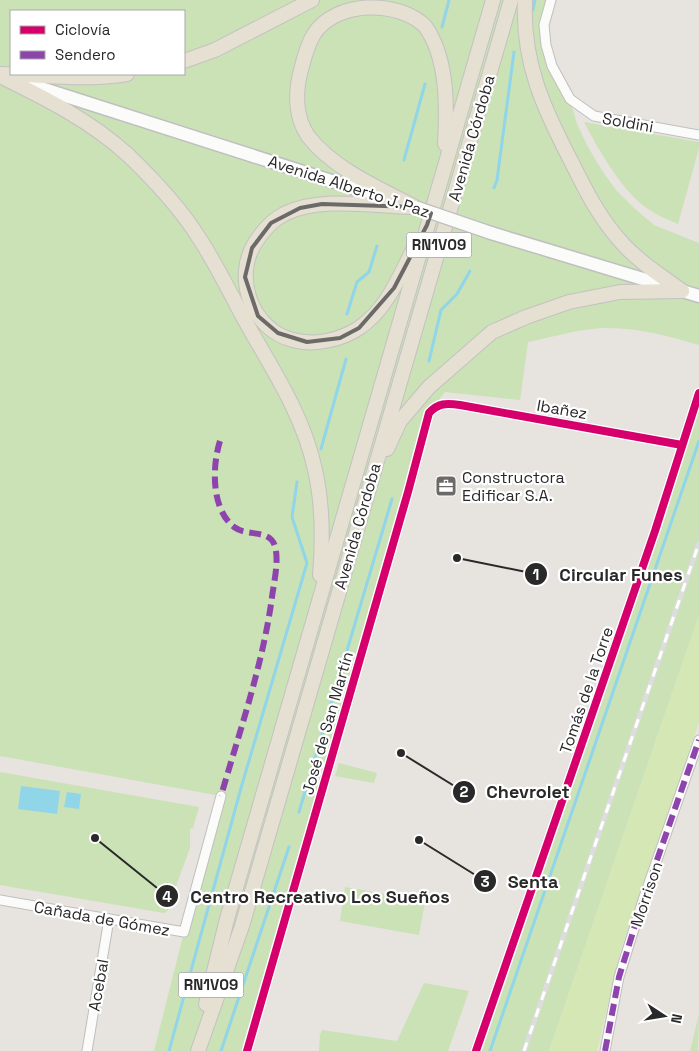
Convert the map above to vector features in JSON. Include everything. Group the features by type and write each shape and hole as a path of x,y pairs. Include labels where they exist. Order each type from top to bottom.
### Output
{"main road":[{"path":"185,61 214,50 312,0"},
{"name":"Avenida Córdoba","path":"197,1051 226,919 492,0"},
{"name":"Avenida Córdoba","path":"197,1051 242,926 511,0"},
{"path":"526,0 528,48 538,92 552,126 593,205 622,244 644,264 682,291"},
{"path":"415,207 344,167 322,150 308,135 299,116 296,97 299,77 314,34 326,19 341,10 357,4 374,2 408,12 425,26 439,56 442,74 446,129 443,170"},
{"path":"0,75 93,78 118,75"},
{"path":"0,75 53,102 93,128 126,154 166,193 199,238 276,375 304,431 315,469 321,506 322,552 318,603"},
{"name":"Avenida Alberto J. Paz","path":"0,75 699,296"},
{"path":"415,207 322,204 300,208 285,214 271,223 261,233 252,248 245,277 246,290 258,316 278,333 292,340 307,342 340,338 359,328 382,306 394,288 427,225"},
{"path":"368,490 400,421 429,387 492,332 526,317 569,302 620,292 682,291"}],"street":[{"name":"Soldini","path":"551,0 544,25 546,45 552,66 570,99 594,116 699,135"},
{"name":"Tomás de la Torre","path":"476,1051 655,531 699,393"},
{"name":"Ibañez","path":"436,405 448,403 682,444"},
{"name":"José de San Martín","path":"247,1051 406,499 425,426 429,413 436,405"},
{"name":"Morrison","path":"605,1051 619,977 699,740"},
{"name":"Cañada de Gómez","path":"0,900 184,932 221,796"},
{"name":"Acebal","path":"87,1051 109,919"}],"highlighted area":[{"path":"322,204 415,207 431,213 427,225 394,288 359,328 340,338 307,342 278,333 258,316 245,277 252,248 271,223 300,208"}],"green space":[{"path":"0,0 551,0 546,45 570,99 577,124 601,169 616,190 654,225 699,243 699,345 676,338 628,329 604,328 585,330 528,342 520,400 445,392 429,413 247,1051 154,1051 221,796 0,756"},
{"path":"584,122 699,142 678,224 656,214 642,205 632,195 613,172"},
{"path":"699,393 699,615 549,1051 476,1051"},
{"path":"699,615 699,722 620,952 597,1051 549,1051"},
{"path":"339,763 377,773 374,783 335,776"},
{"path":"0,772 199,807 193,828 190,829 190,848 177,883 171,908 164,913 0,885"},
{"path":"345,887 425,901 419,935 340,921"},
{"path":"424,983 469,991 448,1051 319,1051 322,1030 397,1041"},
{"path":"699,1014 698,1051 690,1051"}],"water":[{"path":"21,786 60,791 57,814 18,809"},
{"path":"67,792 81,794 79,809 64,807"}],"waterway":[{"path":"442,27 449,0"},
{"path":"533,10 535,0"},
{"path":"494,188 497,180 514,52"},
{"path":"404,160 425,84"},
{"path":"347,314 357,282 369,272 377,246"},
{"path":"429,361 441,310 457,294 470,271"},
{"path":"321,449 346,359"},
{"path":"490,1051 699,441"},
{"path":"169,1051 241,788 307,563 292,517 297,482"},
{"path":"299,812 392,499"},
{"path":"221,1051 289,847"}],"railway":[{"path":"524,1051 699,543"}],"marked path":[{"path":"220,441 217,451 215,487 217,498 226,519 240,530 260,534 270,539 276,551 275,580 263,647 221,796"},
{"path":"605,1051 619,977 643,900 699,740"}],"cycle path":[{"path":"476,1051 655,531 699,393"},
{"path":"247,1051 429,413 439,406 455,404 682,445"}],"place":[{"name":"Constructora Edificar S.A.","path":"446,486"},
{"name":"Circular Funes","path":"457,558"},
{"name":"Chevrolet","path":"401,753"},
{"name":"Centro Recreativo Los Sueños","path":"95,838"},
{"name":"Senta","path":"419,840"}]}
